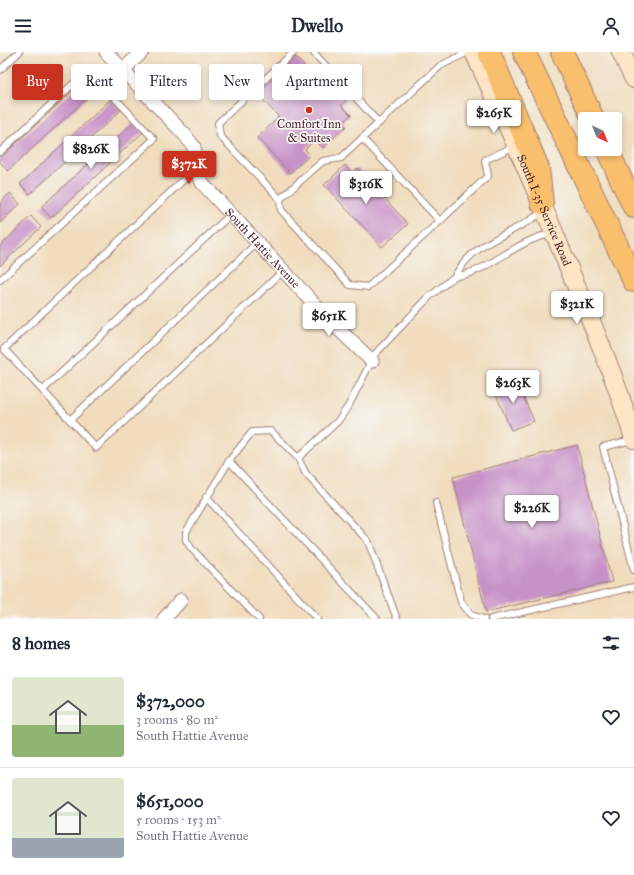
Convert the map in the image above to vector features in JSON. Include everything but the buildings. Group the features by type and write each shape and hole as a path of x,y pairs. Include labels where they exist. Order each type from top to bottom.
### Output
{"highway":[{"path":"490,52 538,168 544,206"},
{"path":"524,52 634,281"},
{"path":"562,52 569,62 590,112"},
{"path":"610,156 634,207"}],"main road":[{"name":"South I-35 Service Road","path":"474,52 544,206 624,404 634,439"},
{"path":"621,52 634,79"}],"street":[{"name":"South Hattie Avenue","path":"106,52 119,64"},
{"path":"127,66 142,52"},
{"name":"South Hattie Avenue","path":"127,72 194,147 195,169 202,184 332,323 372,361"},
{"path":"164,619 181,600"}],"lane":[{"path":"0,70 19,52"},
{"path":"294,52 218,123 220,136 280,199 281,210 350,285 368,287 488,176 485,160 516,145"},
{"path":"313,52 379,123"},
{"path":"280,199 323,161 341,158 440,66 468,52"},
{"path":"0,152 71,86"},
{"path":"0,280 154,139 117,100"},
{"path":"362,138 440,221"},
{"path":"195,169 4,348 96,448 284,270"},
{"path":"298,458 338,421 349,405 375,354 428,298 455,276 459,268 494,239 535,218 544,206"},
{"path":"43,390 230,215"},
{"path":"455,276 467,276 518,246 543,235 555,234"},
{"path":"70,420 257,243"},
{"path":"259,619 191,548 186,540 186,532 229,460 252,432 271,431 298,458 306,474 368,541 396,619"},
{"path":"634,439 603,447 634,570"},
{"path":"229,460 377,619"},
{"path":"206,497 317,619"},
{"path":"436,503 461,602 471,615 484,619"},
{"path":"491,619 634,587"}],"place":[{"name":"Comfort Inn & Suites","path":"309,110"}]}
